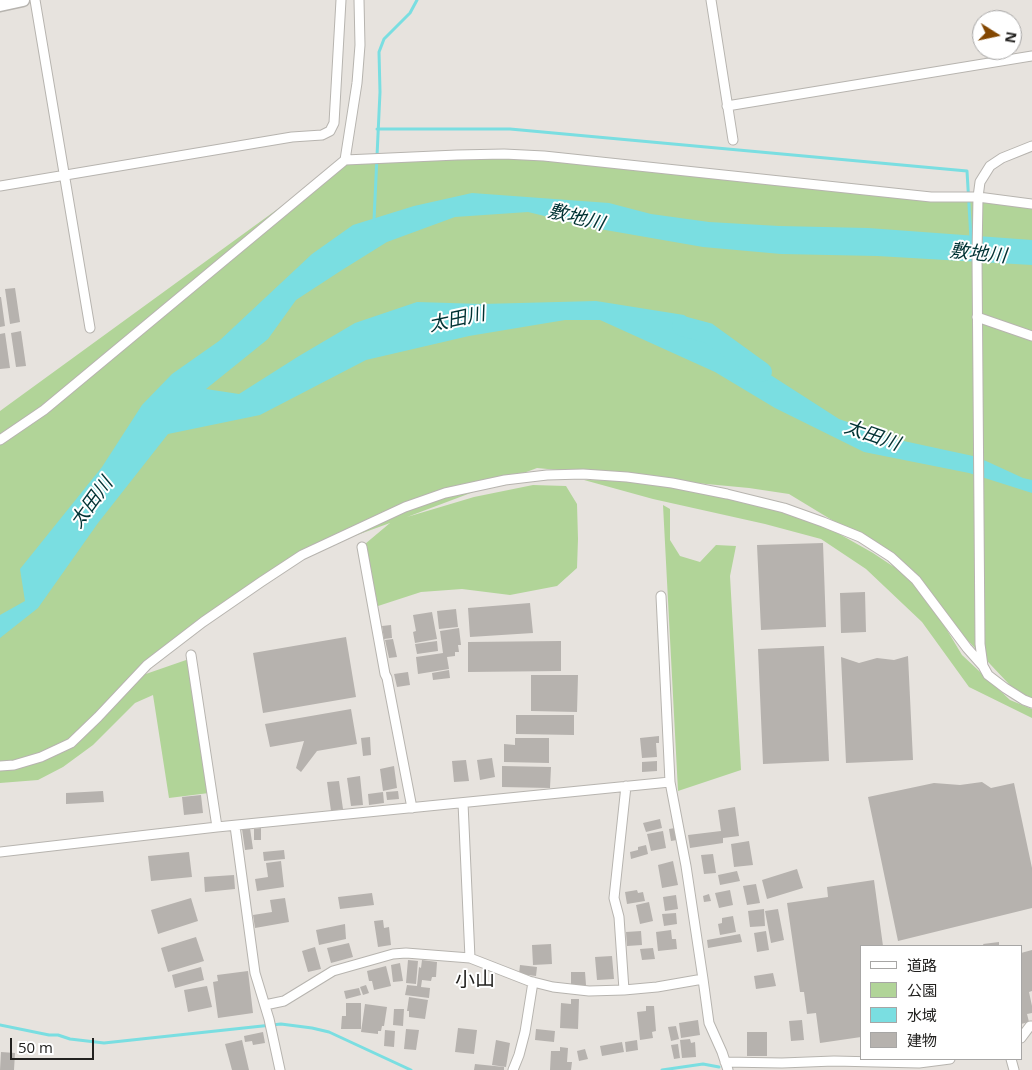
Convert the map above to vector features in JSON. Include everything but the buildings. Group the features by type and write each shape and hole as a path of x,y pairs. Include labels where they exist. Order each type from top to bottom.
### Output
{"street":[{"path":"0,5 23,0"},
{"path":"35,0 90,328"},
{"path":"0,186 292,137 322,135 330,131 334,123 341,0"},
{"path":"345,160 357,83 360,45 359,0"},
{"path":"711,0 733,140"},
{"path":"727,106 1032,56"},
{"path":"982,666 980,644 977,317 978,197 980,182 990,166 1002,158 1032,146"},
{"path":"0,440 44,410 345,160 504,154 544,156 931,197 978,197 1032,204"},
{"path":"977,317 1032,336"},
{"path":"0,766 14,765 41,757 71,743 102,713 146,665 210,617 302,555 405,507 445,493 505,480 548,475 583,474 627,478 672,483 718,492 784,508 860,538 891,557 916,580 988,675 1005,688 1032,703"},
{"path":"362,547 412,808"},
{"path":"661,596 670,782 686,866 709,1023 726,1066 834,1061 919,1063 942,1060"},
{"path":"191,655 217,827"},
{"path":"0,852 217,827 670,782"},
{"path":"624,990 619,917 614,898 626,786"},
{"path":"463,803 470,958"},
{"path":"235,826 255,973 265,1005 280,1070"},
{"path":"265,1005 284,1001 333,971 393,954 406,953 470,958 533,982 553,987 589,991 657,987 703,980"},
{"path":"513,1070 525,1032 533,982"},
{"path":"1022,1037 1032,1026"}],"green space":[{"path":"537,155 1032,204 1032,703 1024,700 940,611 932,605 962,655 1010,700 1032,709 1032,718 969,687 922,622 866,569 821,539 765,524 653,499 584,480 658,481 811,518 894,567 873,545 789,494 749,488 537,468 407,517 474,497 533,485 566,486 577,504 577,568 557,586 510,595 462,589 421,592 378,606 365,544 390,523 302,555 166,650 140,676 189,659 209,793 169,798 153,695 135,703 93,745 63,767 38,780 0,783 0,765 45,753 0,763 0,411 345,160"},
{"path":"663,505 670,509 670,540 680,556 700,562 716,545 736,546 730,576 741,770 678,791"}],"water":[{"name":"敷地川","path":"472,193 609,203 651,214 709,222 868,228 1032,240 1032,265 877,256 781,254 703,247 594,228 528,212 455,217 387,242 296,300 268,339 206,389 239,394 355,323 417,302 482,304 596,301 684,315 741,356 839,419 899,440 973,456 1023,478 1032,480 1032,493 969,473 864,452 775,408 715,372 600,320 565,320 469,336 366,360 260,415 168,434 98,523 38,608 0,638 0,615 25,601 20,569 102,467 142,405 172,374 219,341 312,254 353,225 414,206"}],"waterway":[{"path":"374,220 380,92 379,52 384,39 410,13 417,0"},
{"name":"敷地川","path":"377,129 510,129 967,171 971,239"},
{"name":"太田川","path":"682,326 708,333 762,372"},
{"path":"0,1025 49,1035 58,1035 70,1039 104,1043 281,1024 329,1032 411,1070"},
{"path":"662,1070 703,1064 719,1067"}],"district":[{"name":"小山","path":"475,980"}]}
